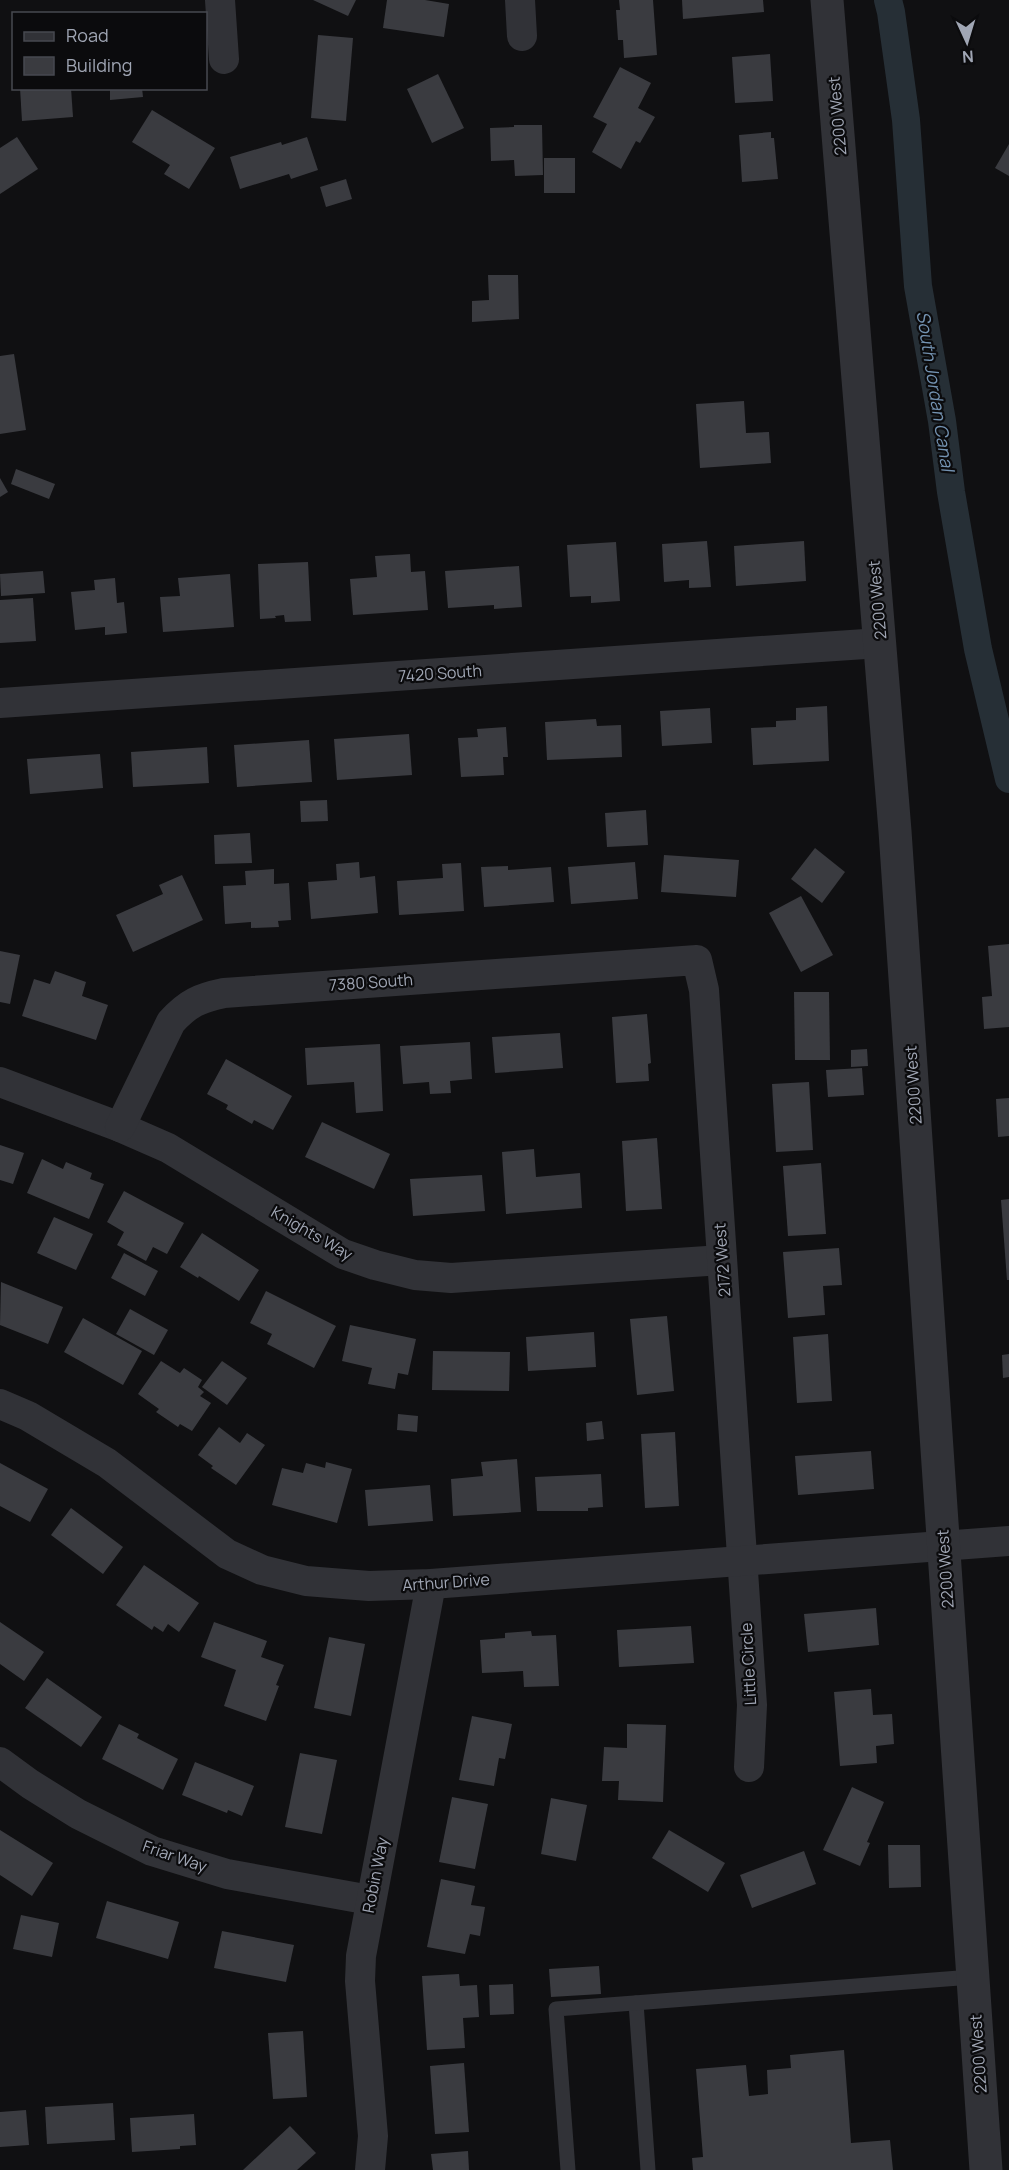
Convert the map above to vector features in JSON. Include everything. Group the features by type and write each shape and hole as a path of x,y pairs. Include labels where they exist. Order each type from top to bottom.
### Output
{"street":[{"path":"220,0 224,58"},
{"path":"520,0 522,36"},
{"name":"2200 West","path":"827,0 897,854 986,2170"},
{"name":"7420 South","path":"0,703 880,643"},
{"name":"7380 South","path":"120,1127 171,1022 182,1010 200,998 224,993 697,960"},
{"name":"2172 West","path":"697,960 704,990 742,1560"},
{"name":"Knights Way","path":"0,1082 120,1127 168,1148 343,1254 375,1266 415,1275 451,1278 722,1260"},
{"name":"Arthur Drive","path":"0,1404 27,1416 107,1463 227,1554 262,1570 306,1581 369,1586 431,1584 1009,1541"},
{"name":"Little Circle","path":"742,1560 752,1705 749,1767"},
{"name":"Robin Way","path":"370,2170 373,2136 360,1981 361,1956 431,1584"},
{"name":"Friar Way","path":"0,1762 78,1814 152,1851 227,1874 370,1900"}],"lane":[{"path":"568,2170 556,2009 972,1977"},
{"path":"636,2003 648,2170"}],"building":[{"path":"313,0 356,0 348,16"},
{"path":"387,0 425,0 449,4 444,37 383,28"},
{"path":"619,0 653,0 657,55 624,58 623,40 618,40 616,10 620,10"},
{"path":"682,0 763,0 764,12 683,19"},
{"path":"318,35 353,38 346,121 311,118"},
{"path":"770,54 773,101 735,103 732,57"},
{"path":"620,67 651,83 638,108 655,117 640,143 636,141 621,169 592,152 607,124 593,117"},
{"path":"438,74 464,128 432,143 407,89"},
{"path":"20,90 71,90 73,117 22,121"},
{"path":"110,90 142,90 143,97 110,100"},
{"path":"152,110 215,148 189,189 164,174 170,165 132,142"},
{"path":"514,125 542,125 543,175 515,176 514,160 491,161 490,128 514,127"},
{"path":"771,132 771,138 774,138 778,179 742,182 739,135"},
{"path":"17,137 38,169 0,194 0,148"},
{"path":"307,137 318,170 291,179 289,174 240,189 230,157"},
{"path":"1009,144 1009,176 995,168"},
{"path":"544,158 575,158 575,193 544,193"},
{"path":"346,179 352,199 326,207 320,187"},
{"path":"488,275 518,275 519,319 472,322 472,301 489,300"},
{"path":"14,354 26,430 0,434 0,356"},
{"path":"744,401 746,433 769,432 771,463 700,468 696,404"},
{"path":"16,469 55,484 49,499 11,484"},
{"path":"0,478 8,492 0,497"},
{"path":"707,541 711,587 689,588 689,580 664,582 662,544"},
{"path":"804,541 806,581 736,586 734,546"},
{"path":"616,542 620,601 591,603 591,596 570,597 567,545"},
{"path":"410,554 411,572 425,571 428,610 353,615 350,579 377,577 375,556"},
{"path":"308,562 311,621 285,622 284,615 260,619 258,564"},
{"path":"519,566 522,607 494,609 494,605 448,608 445,571"},
{"path":"43,571 45,593 1,596 0,574"},
{"path":"230,574 234,627 163,632 160,597 180,596 178,578"},
{"path":"115,578 117,603 124,602 127,633 105,635 105,627 75,630 71,592 95,590 94,580"},
{"path":"33,598 36,641 0,643 0,600"},
{"path":"827,706 829,761 753,765 751,728 776,727 776,721 796,720 796,708"},
{"path":"710,708 712,743 662,746 660,711"},
{"path":"596,719 597,726 621,725 622,757 547,760 545,722"},
{"path":"506,727 508,757 503,757 504,775 461,777 458,738 478,737 477,729"},
{"path":"409,734 412,775 337,780 334,739"},
{"path":"309,740 312,782 237,787 234,745"},
{"path":"207,747 209,783 133,787 131,752"},
{"path":"100,754 103,788 30,794 27,759"},
{"path":"327,800 328,821 301,822 300,801"},
{"path":"646,810 648,845 607,847 605,813"},
{"path":"250,833 252,863 215,864 214,835"},
{"path":"815,848 845,872 822,903 791,879"},
{"path":"664,855 739,860 736,897 661,892"},
{"path":"359,862 360,878 375,876 378,913 311,919 308,882 337,880 336,864"},
{"path":"635,862 638,899 571,904 568,867"},
{"path":"461,863 464,911 399,915 397,881 443,878 442,864"},
{"path":"508,866 508,870 551,867 554,902 484,907 481,867"},
{"path":"274,869 274,884 289,883 291,920 278,921 279,927 251,928 251,922 225,924 223,886 246,885 245,871"},
{"path":"182,875 203,920 133,952 116,915 163,894 159,885"},
{"path":"801,896 833,955 801,972 769,913"},
{"path":"1009,944 1009,1027 984,1029 982,997 992,996 988,946"},
{"path":"0,951 20,955 10,1004 0,1002"},
{"path":"55,971 86,982 82,996 108,1005 96,1040 22,1016 34,979 50,984"},
{"path":"794,992 829,992 830,1060 795,1060"},
{"path":"647,1014 651,1063 648,1064 649,1081 616,1083 612,1017"},
{"path":"560,1033 563,1068 495,1073 492,1037"},
{"path":"470,1042 472,1079 450,1081 451,1093 430,1094 429,1082 403,1084 400,1046"},
{"path":"380,1044 383,1111 356,1113 354,1082 307,1085 305,1048"},
{"path":"867,1049 868,1066 851,1067 851,1050"},
{"path":"226,1059 292,1096 273,1130 254,1120 252,1124 226,1109 228,1105 207,1094"},
{"path":"862,1068 864,1095 828,1097 826,1070"},
{"path":"809,1082 813,1150 776,1152 772,1084"},
{"path":"1009,1098 1009,1136 998,1137 996,1099"},
{"path":"322,1122 390,1154 374,1189 305,1157"},
{"path":"657,1138 662,1209 626,1211 622,1141"},
{"path":"0,1145 24,1153 13,1184 0,1180"},
{"path":"534,1149 536,1177 580,1173 582,1208 506,1214 502,1152"},
{"path":"42,1159 63,1169 66,1162 92,1173 90,1179 104,1184 89,1219 27,1193"},
{"path":"821,1163 826,1234 788,1236 783,1166"},
{"path":"482,1175 485,1211 413,1216 410,1179"},
{"path":"124,1191 184,1223 167,1254 153,1247 146,1261 117,1245 124,1232 107,1222"},
{"path":"1009,1199 1009,1280 1007,1280 1001,1200"},
{"path":"54,1217 93,1234 76,1270 37,1253"},
{"path":"202,1233 259,1270 239,1301 180,1267"},
{"path":"839,1248 842,1285 823,1286 825,1315 788,1318 783,1252"},
{"path":"124,1253 158,1271 145,1296 111,1278"},
{"path":"1,1282 63,1307 48,1344 0,1325"},
{"path":"266,1291 336,1326 314,1368 267,1344 272,1334 250,1323"},
{"path":"130,1309 168,1330 154,1355 116,1334"},
{"path":"667,1316 674,1391 637,1395 630,1319"},
{"path":"83,1318 142,1351 123,1385 64,1352"},
{"path":"350,1325 416,1339 408,1375 398,1373 395,1389 368,1384 372,1368 342,1361"},
{"path":"594,1332 596,1367 528,1371 526,1337"},
{"path":"828,1334 832,1401 797,1403 793,1337"},
{"path":"433,1351 510,1352 509,1391 432,1390"},
{"path":"1009,1354 1009,1377 1003,1378 1002,1355"},
{"path":"161,1361 180,1373 184,1368 202,1380 198,1387 204,1392 200,1396 211,1403 192,1431 180,1424 178,1427 156,1412 159,1409 138,1394"},
{"path":"222,1361 247,1378 227,1405 202,1387"},
{"path":"398,1414 418,1416 417,1432 397,1430"},
{"path":"602,1421 604,1439 587,1441 586,1423"},
{"path":"219,1427 240,1443 247,1433 265,1445 236,1485 211,1468 213,1466 198,1455"},
{"path":"675,1432 679,1506 645,1508 641,1434"},
{"path":"871,1451 874,1489 798,1495 795,1456"},
{"path":"517,1459 521,1512 453,1516 451,1479 483,1476 481,1462"},
{"path":"326,1462 352,1469 337,1523 272,1505 282,1468 303,1473 306,1463 325,1468"},
{"path":"0,1463 48,1489 30,1522 0,1506"},
{"path":"601,1474 603,1507 588,1508 588,1511 537,1511 535,1477"},
{"path":"430,1485 433,1521 368,1526 365,1490"},
{"path":"71,1508 123,1547 103,1574 51,1535"},
{"path":"144,1565 199,1603 179,1632 168,1624 163,1632 154,1626 152,1630 116,1605"},
{"path":"876,1608 879,1645 808,1652 804,1614"},
{"path":"0,1622 44,1652 24,1681 0,1664"},
{"path":"214,1622 267,1641 261,1657 284,1665 266,1721 224,1706 236,1670 201,1657"},
{"path":"691,1626 694,1663 619,1667 617,1630"},
{"path":"531,1631 532,1636 556,1635 559,1686 524,1687 523,1671 482,1673 480,1640 505,1638 505,1633"},
{"path":"329,1637 365,1644 351,1716 314,1708"},
{"path":"47,1678 102,1717 81,1747 25,1708"},
{"path":"871,1689 873,1715 892,1714 894,1744 876,1746 877,1763 840,1766 834,1692"},
{"path":"472,1716 512,1724 505,1759 499,1758 494,1786 459,1780"},
{"path":"119,1724 139,1734 137,1738 178,1759 163,1790 102,1759"},
{"path":"627,1724 666,1725 663,1802 618,1800 619,1781 602,1781 604,1747 627,1748"},
{"path":"300,1753 337,1760 322,1834 285,1827"},
{"path":"195,1762 254,1786 242,1816 228,1810 227,1813 182,1795"},
{"path":"852,1787 884,1802 867,1842 870,1843 860,1866 823,1850"},
{"path":"452,1797 488,1804 475,1869 439,1862"},
{"path":"551,1798 587,1805 576,1861 541,1854"},
{"path":"0,1830 53,1863 32,1896 0,1875"},
{"path":"669,1830 725,1863 708,1892 652,1858"},
{"path":"888,1845 920,1845 921,1887 889,1888"},
{"path":"804,1851 816,1884 752,1908 740,1875"},
{"path":"441,1879 475,1886 471,1905 485,1907 480,1936 470,1934 465,1954 427,1947"},
{"path":"107,1901 179,1922 168,1959 96,1938"},
{"path":"21,1915 59,1923 52,1957 13,1949"},
{"path":"222,1931 294,1945 286,1982 214,1968"},
{"path":"599,1966 601,1994 551,1997 549,1969"},
{"path":"459,1974 460,1986 477,1985 479,2017 463,2018 465,2048 427,2050 422,1976"},
{"path":"513,1984 514,2014 490,2015 489,1985"},
{"path":"303,2031 307,2097 273,2099 268,2033"},
{"path":"844,2050 851,2143 890,2140 893,2170 693,2170 692,2158 703,2157 696,2069 746,2065 749,2096 768,2094 767,2070 791,2068 790,2055"},
{"path":"464,2063 469,2132 435,2134 430,2066"},
{"path":"113,2103 115,2140 47,2144 45,2107"},
{"path":"26,2110 29,2145 0,2147 0,2112"},
{"path":"194,2114 196,2145 180,2146 180,2149 132,2152 130,2118"},
{"path":"290,2126 316,2153 297,2170 243,2170"},
{"path":"468,2151 469,2170 433,2170 431,2154"}],"waterway":[{"name":"South Jordan Canal","path":"888,0 906,120 918,286 978,649 1009,779"}]}
